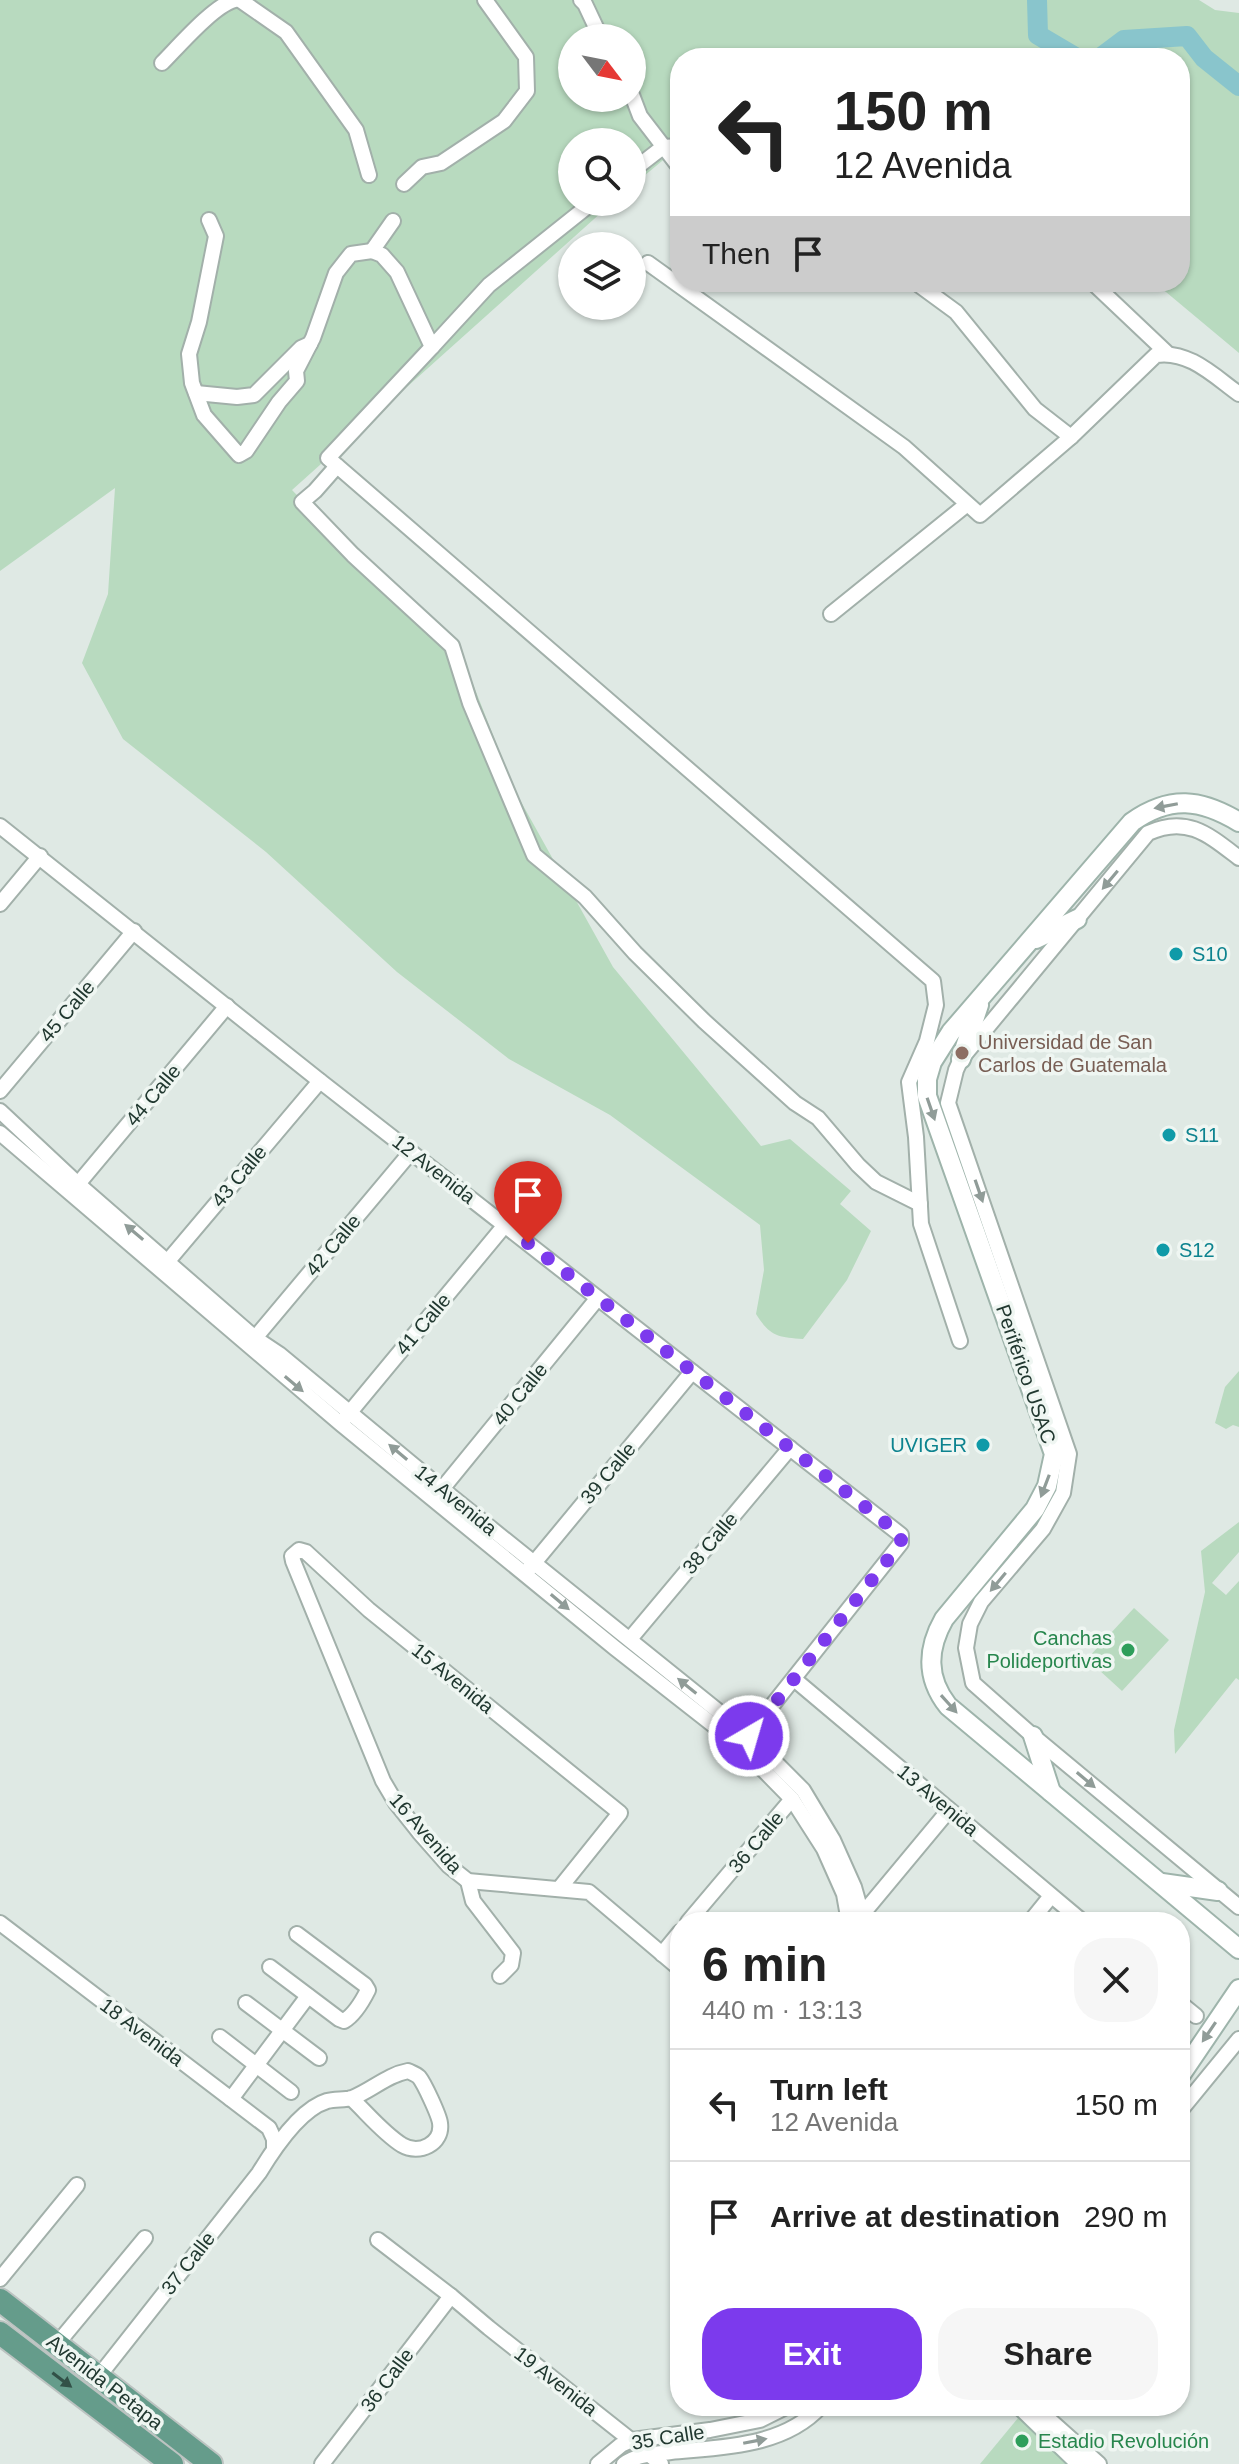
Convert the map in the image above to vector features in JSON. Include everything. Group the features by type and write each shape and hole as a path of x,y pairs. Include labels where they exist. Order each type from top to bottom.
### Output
{"main road":[{"name":"Avenida Petapa","path":"0,2300 211,2464"},
{"path":"0,2316 13,2315 30,2324"},
{"name":"Avenida Petapa","path":"0,2333 163,2457"},
{"path":"163,2457 163,2442 169,2440 187,2445"}],"street":[{"path":"162,63 227,2 238,0 286,32 356,130 369,175"},
{"path":"404,184 422,167 441,163 504,121 527,91 526,57 485,0"},
{"path":"581,0 594,24"},
{"path":"638,112 670,156"},
{"path":"646,160 663,147 670,147"},
{"path":"575,216 489,285 328,458 933,981 936,1005 927,1041 909,1082 921,1224 960,1341"},
{"path":"209,220 216,236 199,322 189,354 192,383 204,415 239,455 246,451 297,381 296,371 311,343 336,273 351,254 372,251 382,255 397,272 432,347"},
{"path":"372,251 393,221"},
{"path":"648,263 670,279"},
{"path":"688,292 904,447 980,515 1071,437 1156,355 1167,353 1193,360 1239,394"},
{"path":"929,292 956,312 1035,409 1071,437"},
{"path":"1103,292 1167,353"},
{"path":"196,393 237,397 254,395 301,348 311,343"},
{"path":"337,466 302,502 353,555 452,646 470,703 534,855 585,897 635,953 704,1021 795,1103 818,1118 876,1182 920,1204"},
{"path":"831,614 966,505"},
{"name":"Periférico USAC","path":"1239,822 1208,805 1194,803 1162,805 1132,822 951,1032 932,1062 927,1079 927,1096 1054,1454 1047,1486 1035,1509 937,1631 930,1658 931,1670 948,1706 1239,1949"},
{"name":"12 Avenida","path":"0,826 597,1299 901,1535 901,1543 794,1679"},
{"name":"Periférico USAC","path":"1239,858 1191,827 1173,826 1148,833 961,1059 948,1103 1069,1454 1063,1493 1043,1529 981,1602 970,1624 966,1648 973,1683 1239,1907"},
{"path":"0,904 40,856"},
{"path":"1028,943 1077,919"},
{"name":"45 Calle","path":"0,1091 134,931"},
{"path":"961,1059 983,995"},
{"name":"44 Calle","path":"78,1184 227,1006"},
{"name":"43 Calle","path":"163,1266 320,1081"},
{"name":"14 Avenida","path":"0,1111 163,1266 279,1354 345,1418 442,1489 615,1648 744,1741 792,1799 824,1849 854,1912"},
{"name":"14 Avenida","path":"0,1133 529,1568 630,1639 803,1790 833,1840 854,1887 857,1912"},
{"name":"42 Calle","path":"255,1338 411,1152"},
{"name":"41 Calle","path":"345,1418 505,1225"},
{"name":"40 Calle","path":"442,1489 597,1299"},
{"name":"39 Calle","path":"529,1568 692,1372"},
{"name":"38 Calle","path":"630,1639 790,1448"},
{"name":"15 Avenida","path":"293,1561 295,1552 306,1552 369,1610 620,1813 559,1889"},
{"name":"16 Avenida","path":"293,1561 383,1781 396,1803 449,1866 468,1881 594,1894 670,1961"},
{"path":"744,1741 794,1679"},
{"name":"13 Avenida","path":"794,1679 1071,1912"},
{"path":"1033,1736 1051,1792"},
{"name":"36 Calle","path":"696,1912 792,1799"},
{"path":"865,1912 949,1810"},
{"path":"468,1881 473,1901 513,1953 511,1965 500,1976"},
{"path":"1159,1883 1218,1891"},
{"path":"1038,1912 1051,1896"},
{"name":"18 Avenida","path":"0,1923 269,2128 274,2148"},
{"path":"270,1967 344,2021 349,2018 368,1990 365,1985 297,1934"},
{"path":"662,1954 670,1944"},
{"path":"1190,2061 1239,1989"},
{"path":"231,2099 308,1996"},
{"path":"246,2003 319,2058"},
{"path":"1190,2011 1196,2016"},
{"path":"220,2037 291,2092"},
{"path":"1190,2099 1239,2039"},
{"name":"37 Calle","path":"99,2376 259,2173 274,2148 308,2112 326,2101 351,2098 394,2074 408,2071 419,2077 436,2111 440,2123 439,2134 433,2143 423,2149 402,2145 351,2098"},
{"path":"0,2279 77,2185"},
{"path":"57,2344 145,2238"},
{"name":"19 Avenida","path":"378,2240 656,2459"},
{"name":"36 Calle","path":"322,2464 451,2296"},
{"name":"35 Calle","path":"598,2464 632,2440 710,2430 768,2416"},
{"name":"35 Calle","path":"624,2464 630,2459 656,2459 765,2440 812,2416"},
{"path":"1031,2416 1081,2464"},
{"path":"1045,2416 1099,2464"}],"green space":[{"path":"0,0 1199,0 1215,10 1239,13 1239,353 1166,292 1190,292 1190,48 670,48 670,154 646,174 646,128 558,128 558,216 597,216 580,232 558,232 558,251 292,490 469,674 515,791 613,967 761,1146 790,1139 851,1191 840,1204 871,1231 847,1280 803,1339 775,1334 756,1314 764,1270 760,1225 610,1115 509,1059 397,972 266,852 123,739 82,663 108,594 115,488 0,571"},
{"path":"1239,1371 1239,1427 1233,1425 1226,1429 1215,1423 1225,1387"},
{"path":"1239,1522 1239,1552 1212,1583 1226,1595 1239,1581 1239,1680 1236,1678 1175,1754 1174,1730 1205,1592 1201,1551"},
{"name":"Canchas Polideportivas","path":"1134,1608 1169,1640 1122,1691 1087,1659"},
{"name":"Estadio Revolución","path":"1018,2418 1074,2464 980,2464"}],"waterway":[{"path":"1037,0 1038,35 1060,48"},
{"path":"1113,48 1124,40 1187,36 1204,58 1239,86"}],"place":[{"name":"S10","path":"1176,954"},
{"name":"Universidad de San Carlos de Guatemala","path":"962,1053"},
{"name":"S11","path":"1169,1135"},
{"name":"S12","path":"1163,1250"},
{"name":"UVIGER","path":"983,1445"},
{"name":"Canchas Polideportivas","path":"1128,1650"},
{"name":"Estadio Revolución","path":"1022,2441"}],"route":[{"path":"528,1243 901,1535 901,1543 749,1736"}]}
